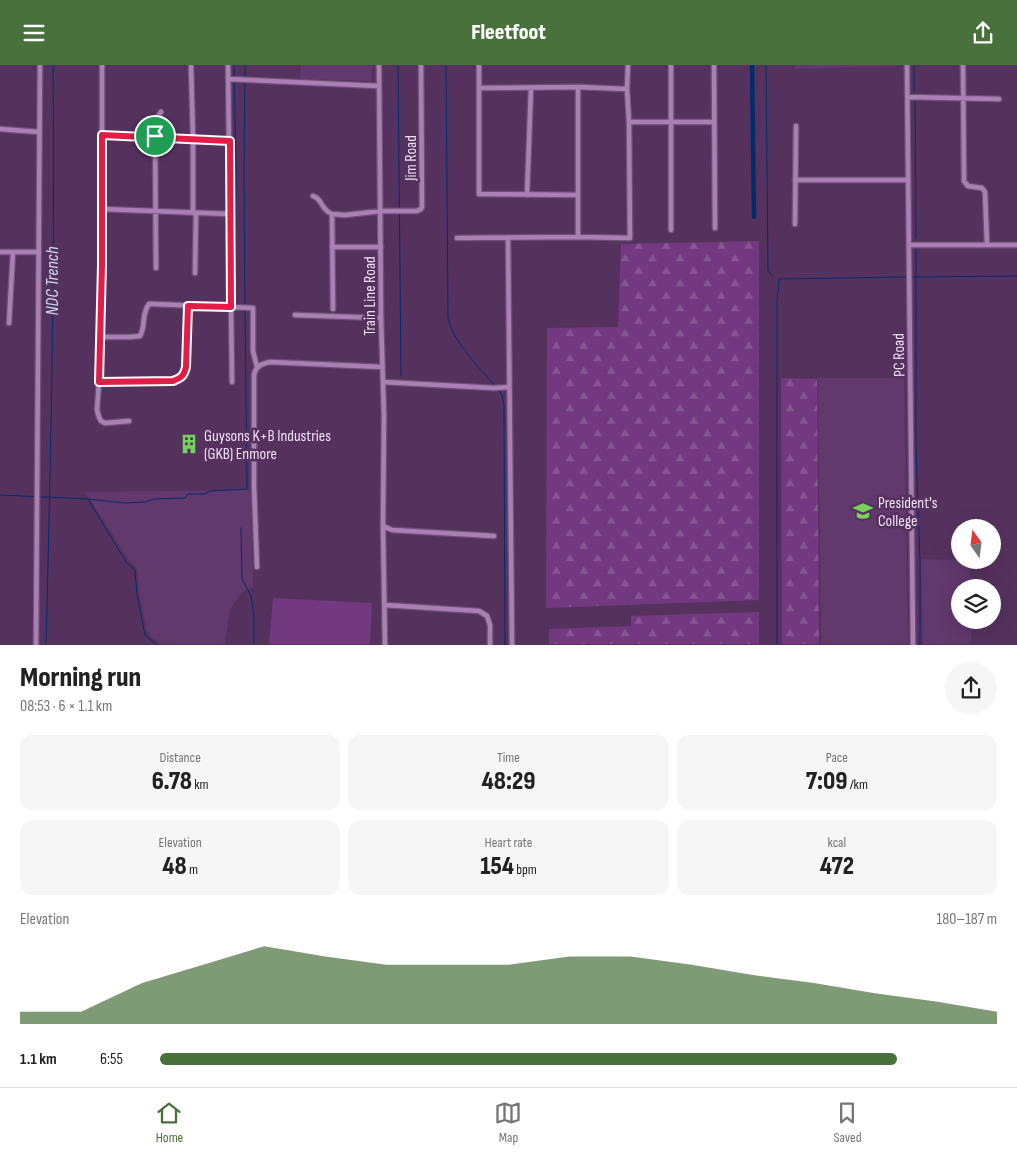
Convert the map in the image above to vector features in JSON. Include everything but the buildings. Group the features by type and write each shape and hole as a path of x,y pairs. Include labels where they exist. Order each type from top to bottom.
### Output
{"street":[{"path":"36,645 40,65"},
{"path":"102,65 102,209 97,410 99,417 105,423 130,421"},
{"path":"191,65 195,273"},
{"path":"228,65 232,382"},
{"name":"Train Line Road","path":"379,65 385,645"},
{"name":"Jim Road","path":"332,214 419,211 422,207 422,65"},
{"path":"479,65 479,194 578,195"},
{"path":"457,238 630,238 628,65"},
{"path":"671,65 671,230"},
{"path":"714,65 715,228"},
{"name":"PC Road","path":"908,65 913,645"},
{"path":"963,65 964,181 968,186 982,188 985,192 987,245"},
{"path":"229,79 379,86"},
{"path":"479,88 578,87 627,89"},
{"path":"578,87 578,237"},
{"path":"527,195 531,88"},
{"path":"908,97 999,99"},
{"path":"156,268 155,136 156,119 161,112"},
{"path":"629,122 714,122"},
{"path":"795,224 796,126"},
{"path":"0,129 39,132"},
{"path":"102,135 230,141"},
{"path":"795,180 908,180"},
{"path":"313,196 317,197 326,211 332,214 333,309"},
{"path":"102,209 230,215"},
{"path":"508,238 512,645"},
{"path":"910,245 1017,245"},
{"path":"332,247 382,247"},
{"path":"0,251 39,253"},
{"path":"9,323 13,252"},
{"path":"100,337 140,335 143,331 145,311 149,304 254,308 253,351 258,367"},
{"path":"99,382 173,381 180,378 184,374 186,367 188,306"},
{"path":"295,315 382,318"},
{"path":"257,567 254,485 254,375 258,367 270,362 382,367"},
{"path":"383,382 494,388 509,387"},
{"path":"383,526 392,529 494,536"},
{"path":"385,605 479,611 487,616 490,625 490,645"}],"shaded area":[{"path":"301,65 372,65 371,81 300,79"},
{"path":"795,65 897,65 897,66 795,69"},
{"name":"President's College","path":"818,378 904,378 908,644 821,644"},
{"path":"251,490 253,587 242,592 230,609 225,644 161,644 151,637 147,630 139,592 138,570 129,560 85,492"},
{"name":"President's College","path":"921,559 951,560 951,569 970,569 970,579 951,579 951,629 971,629 971,644 923,644"}],"green space":[{"path":"759,241 759,600 546,608 547,328 618,327 621,244"},
{"path":"781,378 817,379 819,644 782,644"},
{"path":"273,598 372,603 370,644 269,644"},
{"path":"759,612 759,644 549,644 549,629 631,626 631,616"}],"waterway":[{"name":"NDC Trench","path":"46,645 52,355 53,65"},
{"path":"234,65 236,175 235,305"},
{"path":"245,65 245,79"},
{"path":"398,65 401,376"},
{"path":"446,65 448,318 455,336 461,345 495,386"},
{"path":"752,65 754,217"},
{"path":"766,65 768,271 773,277"},
{"path":"914,65 914,92"},
{"path":"245,83 245,304"},
{"path":"915,101 916,239"},
{"path":"916,248 916,449 920,562 920,645"},
{"path":"911,277 1017,276"},
{"path":"777,645 777,301 779,279 907,277"},
{"path":"88,499 125,503 145,502 154,499 185,498 188,494 204,494 210,491 247,489 245,311"},
{"path":"498,389 504,404 505,645"},
{"path":"0,495 88,499 126,562 135,570 137,594 145,635 157,645"},
{"path":"241,528 242,579 251,596 254,615 254,645"}],"place":[{"name":"Guysons K+B Industries (GKB) Enmore","path":"189,444"},
{"name":"President's College","path":"863,511"}],"route":[{"path":"102,135 155,136 230,141 231,307 188,306 186,367 184,374 180,378 173,381 99,382 102,265 102,135"}]}
